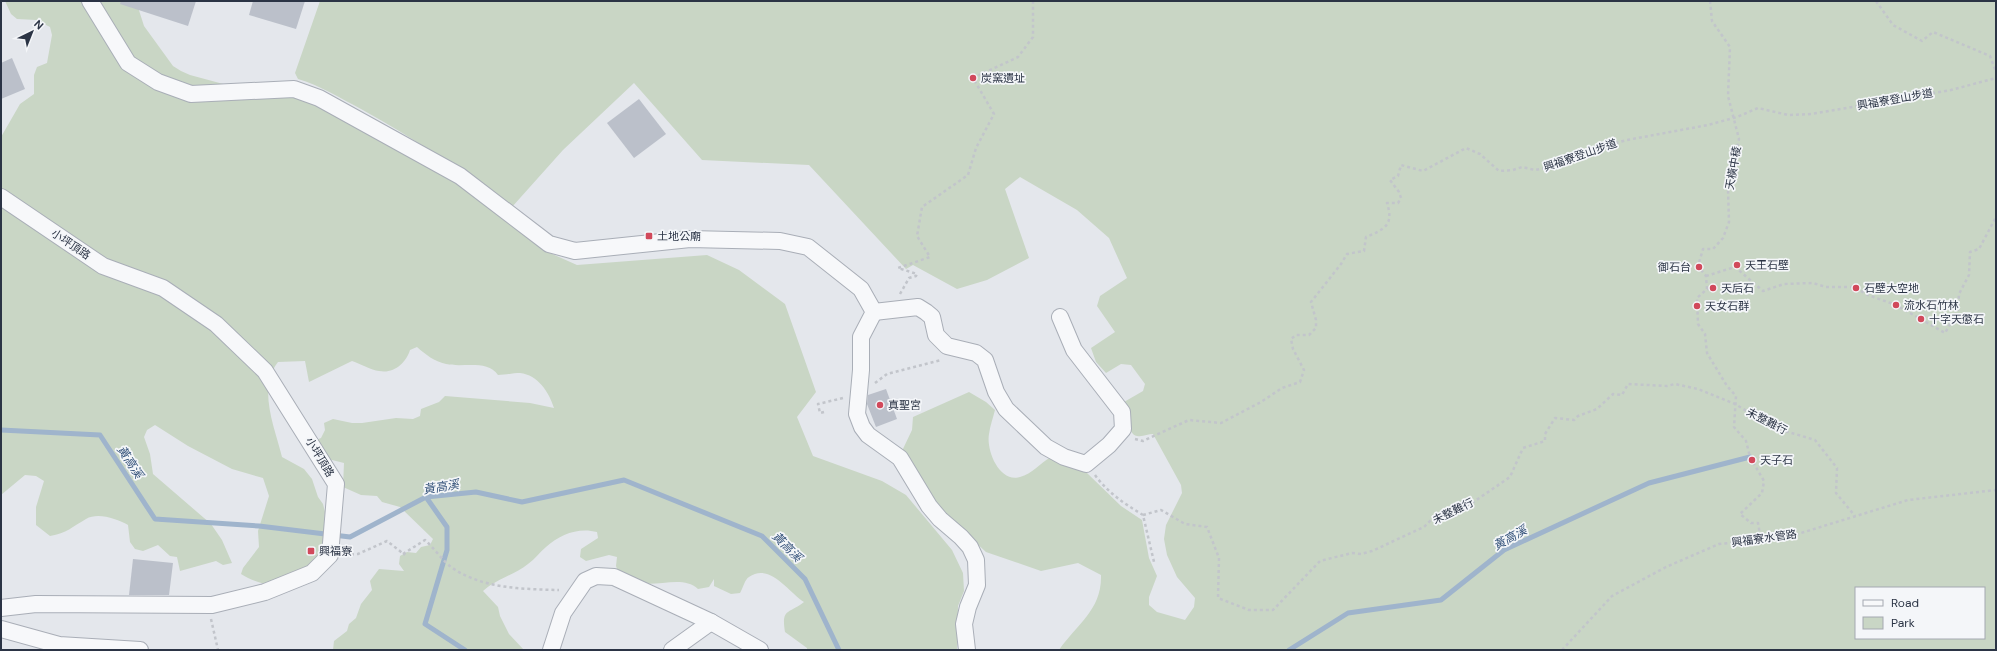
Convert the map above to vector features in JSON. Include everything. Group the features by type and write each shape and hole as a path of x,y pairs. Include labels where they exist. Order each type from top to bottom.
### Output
{"street":[{"path":"90,1 111,38 128,63 158,82 191,94 294,89 319,98 460,176 549,244 574,251 690,239 780,241 808,247 861,289 874,312"},
{"name":"小坪頂路","path":"1,197 103,266 163,288 216,324 265,371 336,484 336,501 329,555"},
{"path":"874,312 918,307 932,317 936,335 947,346 962,351 976,353 985,360 996,392 1006,409 1046,447 1064,457 1086,464 1109,445 1124,429 1122,412 1074,350 1060,317"},
{"path":"874,312 860,337 861,370 857,414 862,428 868,435 900,458 929,506 940,519 970,547 976,560 977,585 968,607 964,624 967,650"},
{"path":"1,608 36,604 208,605 264,592 312,573 329,555"},
{"path":"551,650 563,613 585,581 596,576 614,577 711,622 760,650"},
{"path":"672,650 711,622"},
{"path":"1,629 59,645 140,650"}],"path":[{"path":"909,278 916,276 917,274 898,268 930,258 917,236 922,207 968,175 976,148 994,114 973,78 1018,57 1022,52 1033,37 1033,1"},
{"name":"天橫中稜","path":"1710,1 1712,21 1730,47 1728,96 1739,139 1728,189 1730,222 1723,238 1712,249 1703,250 1698,266 1706,276 1706,289 1697,298 1698,324 1704,334 1707,353 1727,386 1736,396 1734,428 1746,441 1750,457 1764,481 1762,493 1740,514 1751,522 1758,523 1761,540"},
{"path":"1876,1 1893,25 1922,41 1933,32 1990,56 1996,72"},
{"name":"興福寮登山步道","path":"1124,429 1132,438 1143,441 1189,420 1221,423 1261,402 1282,388 1300,382 1304,370 1293,349 1291,339 1296,334 1309,335 1316,328 1316,320 1311,302 1347,254 1364,251 1366,237 1383,230 1389,220 1390,214 1387,203 1398,203 1400,198 1399,192 1390,180 1398,176 1402,166 1423,171 1466,148 1480,154 1499,171 1513,170 1522,167 1535,170 1560,164 1590,150 1627,140 1708,125 1734,118 1758,108 1788,115 1811,114 1950,90 1996,78"},
{"path":"1706,276 1735,268 1763,291 1784,284 1813,283 1826,287 1854,287 1868,295 1892,303 1945,333 1958,310 1959,294 1969,275 1970,252 1979,250 1996,217"},
{"path":"1706,289 1713,288"},
{"path":"824,412 820,413 818,404 858,391 874,384 887,374 941,360 962,351"},
{"name":"未整難行","path":"1143,515 1161,510 1185,524 1207,527 1219,558 1218,598 1248,610 1273,610 1320,561 1352,553 1361,554 1372,551 1424,527 1431,520 1472,503 1510,477 1523,448 1545,441 1545,434 1555,418 1574,420 1578,416 1598,409 1613,394 1622,395 1628,384 1667,386 1675,384 1712,394 1735,404 1775,428 1815,440 1837,468 1836,493 1855,516"},
{"path":"1086,464 1103,486 1124,504 1143,515 1154,562"},
{"name":"興福寮水管路","path":"1562,650 1612,596 1666,567 1719,544 1788,537 1908,500 1996,490"},
{"path":"329,555 358,554 387,541 404,554 425,540 451,566 476,579 513,588 572,591 573,598"},
{"path":"208,605 218,650"}],"green space":[{"path":"5,1 136,1 144,26 173,66 181,71 190,75 227,85 293,95 339,117 457,183 550,253 577,265 707,255 739,270 785,304 816,392 797,417 813,456 882,481 906,495 952,550 963,573 964,591 958,606 957,650 807,650 807,648 785,632 784,624 785,615 787,612 804,602 779,580 772,576 764,573 757,573 748,578 740,593 731,594 714,586 714,579 709,587 698,589 692,585 678,582 640,583 619,574 616,566 617,557 609,555 586,561 580,557 581,549 598,538 597,532 583,530 557,538 528,564 494,583 483,591 498,607 500,616 509,634 524,650 333,650 334,641 347,631 349,624 356,618 361,604 372,590 370,581 379,569 404,571 399,564 400,556 407,552 416,553 421,547 430,545 433,539 400,507 382,502 377,496 361,495 343,487 344,463 328,459 314,441 321,438 325,430 324,423 333,419 352,423 362,423 396,418 413,419 420,416 421,409 439,402 445,396 530,403 554,408 546,390 542,385 526,374 520,373 498,375 488,367 446,364 430,357 417,347 410,350 406,359 399,366 390,371 376,370 352,361 309,382 305,361 278,362 272,372 268,396 272,421 282,457 304,469 312,479 318,497 323,504 325,512 324,521 328,569 323,573 301,582 270,585 255,581 241,574 243,568 259,547 258,531 269,496 263,478 232,469 188,446 155,425 147,430 144,437 150,454 153,474 211,524 222,540 232,563 223,565 216,561 180,571 177,557 170,556 158,545 143,551 135,549 130,542 128,525 102,516 91,517 65,531 50,536 36,525 36,507 44,481 36,476 25,475 1,495 1,137 20,104 34,94 34,75 37,67 47,63 52,35 50,27 36,20 17,19 11,14"},
{"path":"320,1 1996,1 1996,650 1059,650 1093,607 1100,587 1101,575 1078,563 1041,571 986,552 933,503 902,451 912,430 913,417 969,392 986,402 995,410 989,434 992,456 1000,470 1006,475 1013,478 1024,476 1051,457 1087,473 1121,506 1142,520 1149,558 1157,576 1149,597 1149,605 1157,612 1185,620 1194,607 1195,598 1177,577 1167,555 1164,539 1166,525 1182,493 1181,485 1153,434 1137,436 1129,427 1124,402 1143,391 1145,384 1131,365 1121,364 1106,373 1096,362 1091,348 1115,332 1097,306 1100,296 1127,278 1109,238 1077,210 1020,177 1005,189 1029,258 987,280 957,289 913,265 906,269 809,165 702,160 634,83 563,150 512,207 457,168 400,132 330,92 298,79 295,73"}],"building":[{"path":"121,1 196,1 188,26 120,4"},
{"path":"253,1 305,1 296,29 249,15"},
{"path":"12,58 25,89 1,99 1,63"},
{"path":"639,99 666,134 634,158 607,123"},
{"name":"真聖宮","path":"886,389 897,419 876,427 867,404 868,395"},
{"path":"133,559 173,563 169,595 129,595"}],"waterway":[{"name":"黃高溪","path":"1,430 100,435 155,519 259,526 350,537 426,497 476,492 522,502 624,480 762,536 805,579 839,650"},
{"name":"黃高溪","path":"1289,650 1348,613 1441,600 1504,550 1649,483 1750,457"},
{"path":"426,497 447,527 447,550 425,624 465,650"}],"place":[{"name":"炭窯遺址","path":"973,78"},
{"name":"土地公廟","path":"649,236"},
{"name":"天王石壁","path":"1737,265"},
{"name":"御石台","path":"1699,267"},
{"name":"天后石","path":"1713,288"},
{"name":"石壁大空地","path":"1856,288"},
{"name":"流水石竹林","path":"1896,305"},
{"name":"天女石群","path":"1697,306"},
{"name":"十字天懲石","path":"1921,319"},
{"name":"真聖宮","path":"880,405"},
{"name":"天子石","path":"1752,460"},
{"name":"興福寮","path":"311,551"}]}
